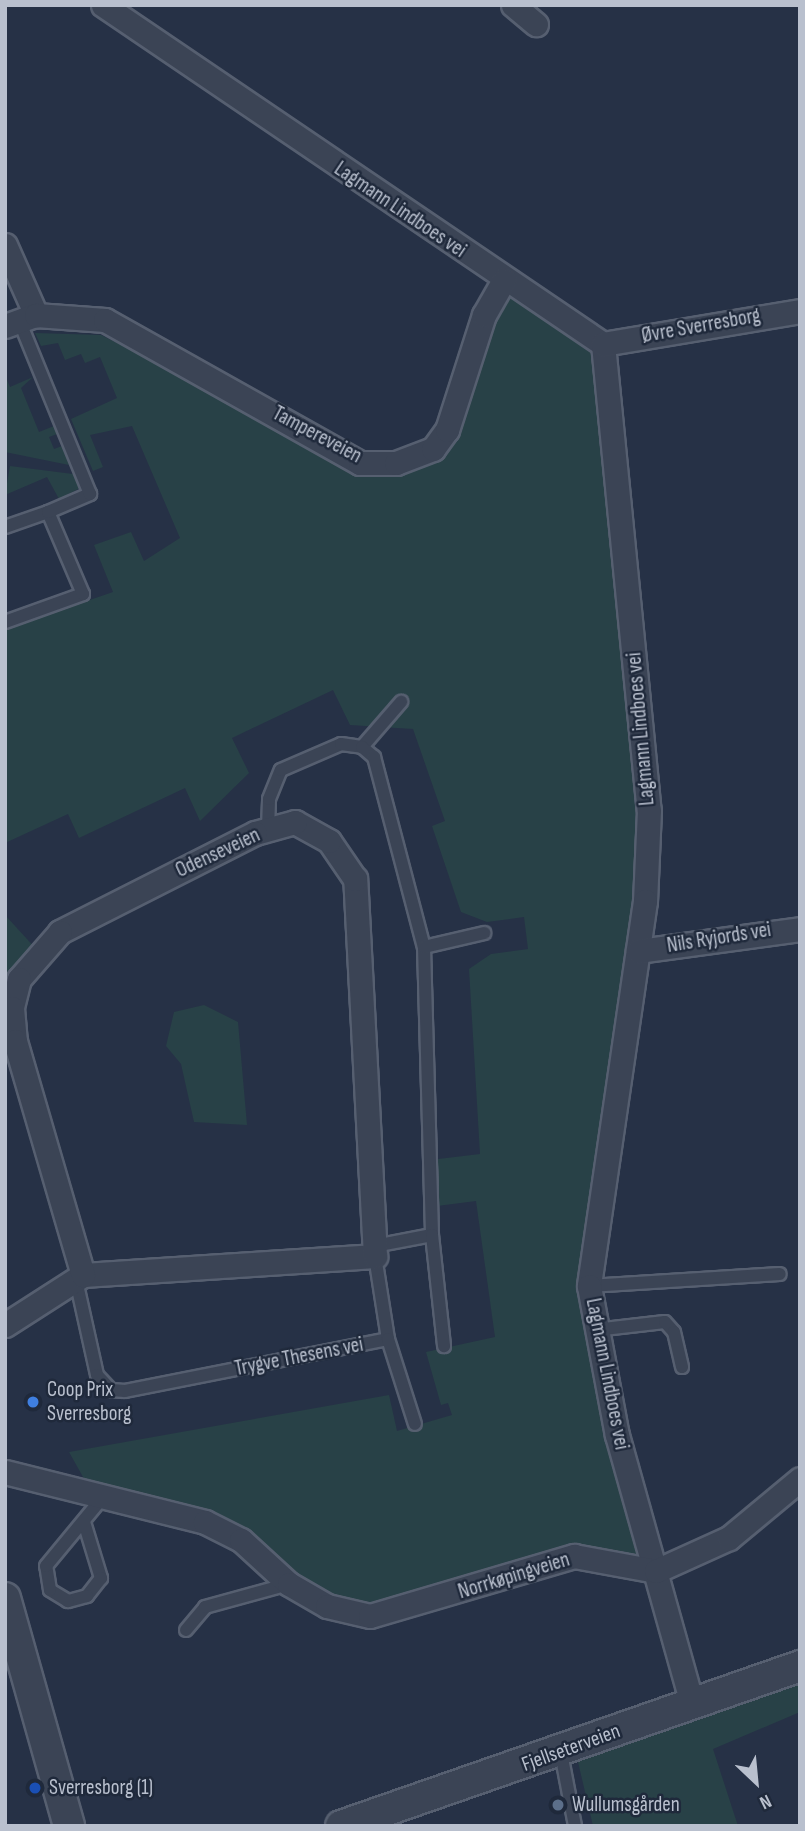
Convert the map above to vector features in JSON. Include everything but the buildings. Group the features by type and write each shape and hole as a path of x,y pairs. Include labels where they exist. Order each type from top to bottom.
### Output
{"street":[{"name":"Lagmann Lindboes vei","path":"103,5 504,280 603,344 649,810 638,951 589,1286 595,1330 692,1703"},
{"path":"513,5 536,24"},
{"path":"5,245 20,320"},
{"name":"Tampereveien","path":"20,320 105,320 360,463 396,463 433,449 447,430 484,315 504,280"},
{"name":"Øvre Sverresborg","path":"603,344 800,311"},
{"name":"Odenseveien","path":"79,1278 9,1025 19,979 60,932 268,829 295,821 329,841 355,878 375,1251"},
{"name":"Nils Ryjords vei","path":"638,951 800,929"},
{"path":"5,1325 79,1278 375,1251"},
{"name":"Norrkøpingveien","path":"5,1472 205,1522 242,1540 289,1584 343,1613 370,1616 566,1557 656,1571"},
{"path":"656,1571 729,1538 800,1479"},
{"path":"5,1598 69,1826"},
{"name":"Fjellseterveien","path":"341,1826 561,1753 692,1703 800,1666"}],"lane":[{"path":"5,527 90,494 20,320"},
{"path":"5,622 83,594 48,512"},
{"path":"362,747 401,702"},
{"path":"268,829 269,799 281,770 341,744 362,747 382,778 424,947 432,1235 444,1346"},
{"path":"424,947 484,933"},
{"path":"375,1251 432,1235"},
{"name":"Trygve Thesens vei","path":"79,1278 97,1375 111,1390 388,1339 375,1251"},
{"path":"589,1286 780,1274"},
{"path":"595,1330 665,1322 674,1332 682,1367"},
{"path":"388,1339 415,1424"},
{"path":"84,1522 102,1578 87,1596 68,1601 50,1590 47,1566 103,1497"},
{"path":"186,1630 205,1607 289,1584"},
{"path":"561,1753 575,1826"}],"green space":[{"path":"504,280 603,344 649,810 589,1270 656,1571 574,1556 380,1608 327,1606 205,1522 92,1493 69,1452 389,1395 397,1431 452,1415 448,1403 441,1405 426,1352 495,1337 476,1201 437,1206 430,1160 480,1154 469,969 491,954 528,949 524,917 487,922 461,912 432,826 445,821 413,729 350,725 333,690 232,738 249,773 200,821 185,788 79,838 68,814 5,843 5,629 113,592 94,545 131,532 144,561 180,538 132,426 90,435 103,467 93,471 71,419 117,398 100,357 85,363 81,354 65,360 58,343 41,346 35,333 101,335 360,463 433,449"},
{"path":"5,375 10,387 33,377 21,388 39,432 54,426 57,434 49,437 54,449 62,446 69,465 5,452"},
{"path":"10,466 73,474 80,488 59,499 47,477 5,495"},
{"path":"5,915 38,951 5,1026"},
{"path":"204,1005 238,1022 247,1125 194,1122 181,1064 166,1046 174,1012"},
{"path":"800,1655 800,1712 713,1749 738,1826 593,1826 571,1732"}],"place":[{"name":"Coop Prix Sverresborg","path":"33,1402"},
{"name":"Sverresborg (1)","path":"35,1788"},
{"name":"Wullumsgården","path":"558,1805"}]}
